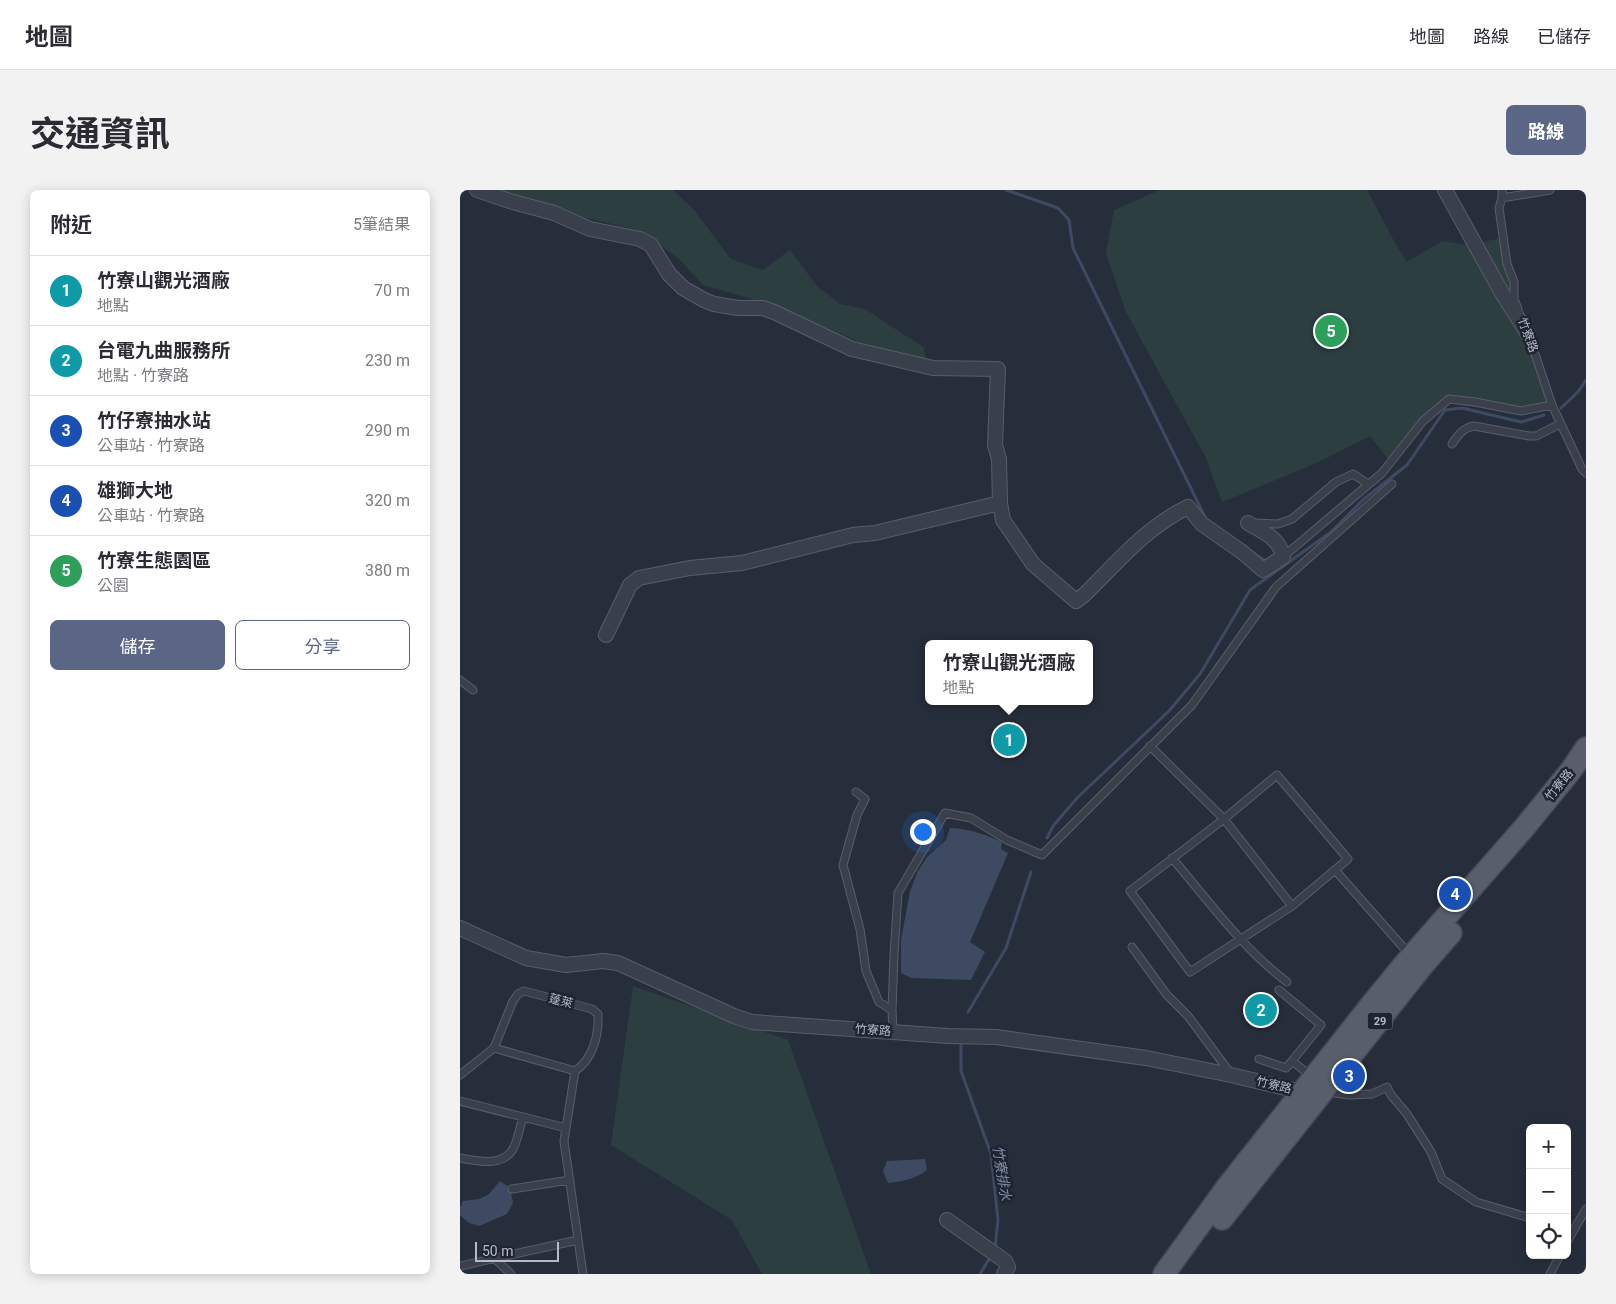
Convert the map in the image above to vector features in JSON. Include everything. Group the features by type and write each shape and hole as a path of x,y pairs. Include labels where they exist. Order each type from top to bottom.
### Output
{"main road":[{"name":"竹寮路","path":"1164,1274 1227,1187 1313,1087 1417,960 1572,769 1586,748"},
{"name":"竹寮路","path":"1417,960 1586,775"},
{"name":"竹寮路","path":"1182,1274 1238,1197 1313,1087"}],"street":[{"path":"477,190 554,213 590,229 640,239 651,245 669,274 683,288 714,304 738,308 763,308 852,349 933,368 998,369 995,445 999,459 1000,502 1003,520 1033,564 1076,602 1143,536 1174,514 1188,507 1202,524 1242,552 1263,570 1283,557 1281,548 1270,536 1248,523"},
{"path":"1445,190 1502,293 1528,334"},
{"path":"606,635 630,584 639,578 690,568 742,563 1000,502"},
{"name":"竹寮路","path":"460,928 526,958 566,965 603,961 618,963 734,1016 752,1022 948,1036 996,1037 1146,1058 1231,1075 1313,1087"},
{"path":"947,1220 1005,1261 1008,1267 1004,1274"}],"lane":[{"path":"1502,194 1550,190"},
{"name":"竹寮路","path":"1502,194 1499,208 1506,264 1514,282 1514,299 1552,405 1582,469 1586,473"},
{"path":"1283,557 1382,473 1423,421 1449,399 1521,411 1552,405"},
{"path":"1452,444 1467,427 1474,426 1536,436 1560,424"},
{"path":"1248,523 1278,524 1292,519 1336,482 1354,474 1368,484"},
{"path":"893,1031 892,1010 898,893 945,813 971,818 1007,840 1042,855 1192,705 1276,587 1392,484"},
{"path":"460,680 473,690"},
{"path":"1150,746 1224,819 1292,906"},
{"path":"1277,775 1348,859 1292,906 1190,972 1130,891 1172,858 1224,819 1277,775"},
{"path":"856,792 866,799 857,815 843,865 860,929 866,971 879,1002 892,1010"},
{"path":"1172,858 1241,939 1270,969 1286,982"},
{"path":"1336,870 1417,960"},
{"path":"1132,947 1167,996 1188,1016 1231,1075"},
{"path":"1259,1059 1286,1068 1321,1025 1279,990"},
{"name":"蓬萊","path":"494,1048 512,1001 518,994 524,991 592,1009 598,1014 599,1024 591,1054 584,1065 576,1071 564,1141 584,1274"},
{"path":"460,1075 494,1048 576,1071"},
{"path":"1292,1061 1313,1087 1350,1095 1372,1094 1387,1087 1431,1152 1442,1179 1476,1202 1526,1217"},
{"path":"460,1101 566,1128"},
{"path":"460,1158 493,1162 505,1157 513,1149 523,1117"},
{"path":"512,1189 570,1180"},
{"path":"1571,1235 1586,1209"},
{"path":"460,1266 578,1240"},
{"path":"494,1258 511,1274"},
{"path":"1550,1274 1558,1259"}],"shaded area":[{"path":"495,190 673,190 694,210 731,259 763,270 790,250 817,286 840,304 865,309 923,347 926,358 919,366 886,359 851,338 803,318 749,298 703,285 679,259 640,231 560,211"},
{"path":"1160,190 1367,190 1407,262 1442,241 1469,245 1506,237 1515,294 1549,403 1521,411 1449,399 1423,421 1407,443 1388,459 1370,436 1319,462 1222,502 1206,458 1126,312 1106,253 1114,210"},
{"path":"633,986 788,1040 871,1274 762,1274 732,1220 611,1145"}],"water":[{"path":"950,828 977,832 1002,842 1001,849 1008,853 970,942 985,952 971,980 911,978 901,973 901,940 910,891 918,871 927,857 946,840"},
{"path":"925,1159 927,1170 923,1173 909,1179 888,1183 883,1171 887,1161"},
{"path":"500,1181 510,1188 513,1203 507,1214 479,1226 469,1223 460,1215 460,1207 463,1201 479,1199 488,1195"}],"waterway":[{"path":"1006,190 1058,208 1069,220 1073,248 1206,519"},
{"name":"竹寮排水","path":"1561,408 1578,392 1586,380"},
{"path":"1047,838 1053,826 1077,798 1169,711 1200,674 1250,590 1331,532 1364,499 1407,465 1445,410 1462,408 1521,422 1544,415"},
{"path":"1249,550 1267,562"},
{"path":"968,1012 1006,948 1031,872"},
{"name":"竹寮排水","path":"961,1045 961,1071 991,1154 998,1220 995,1249"},
{"name":"竹寮排水","path":"980,1274 991,1256"}],"place":[{"name":"竹寮生態園區","path":"1331,331"},
{"name":"竹寮山觀光酒廠","path":"1009,740"},
{"name":"雄獅大地","path":"1455,894"},
{"name":"台電九曲服務所","path":"1261,1010"},
{"name":"竹仔寮抽水站","path":"1349,1076"}]}
